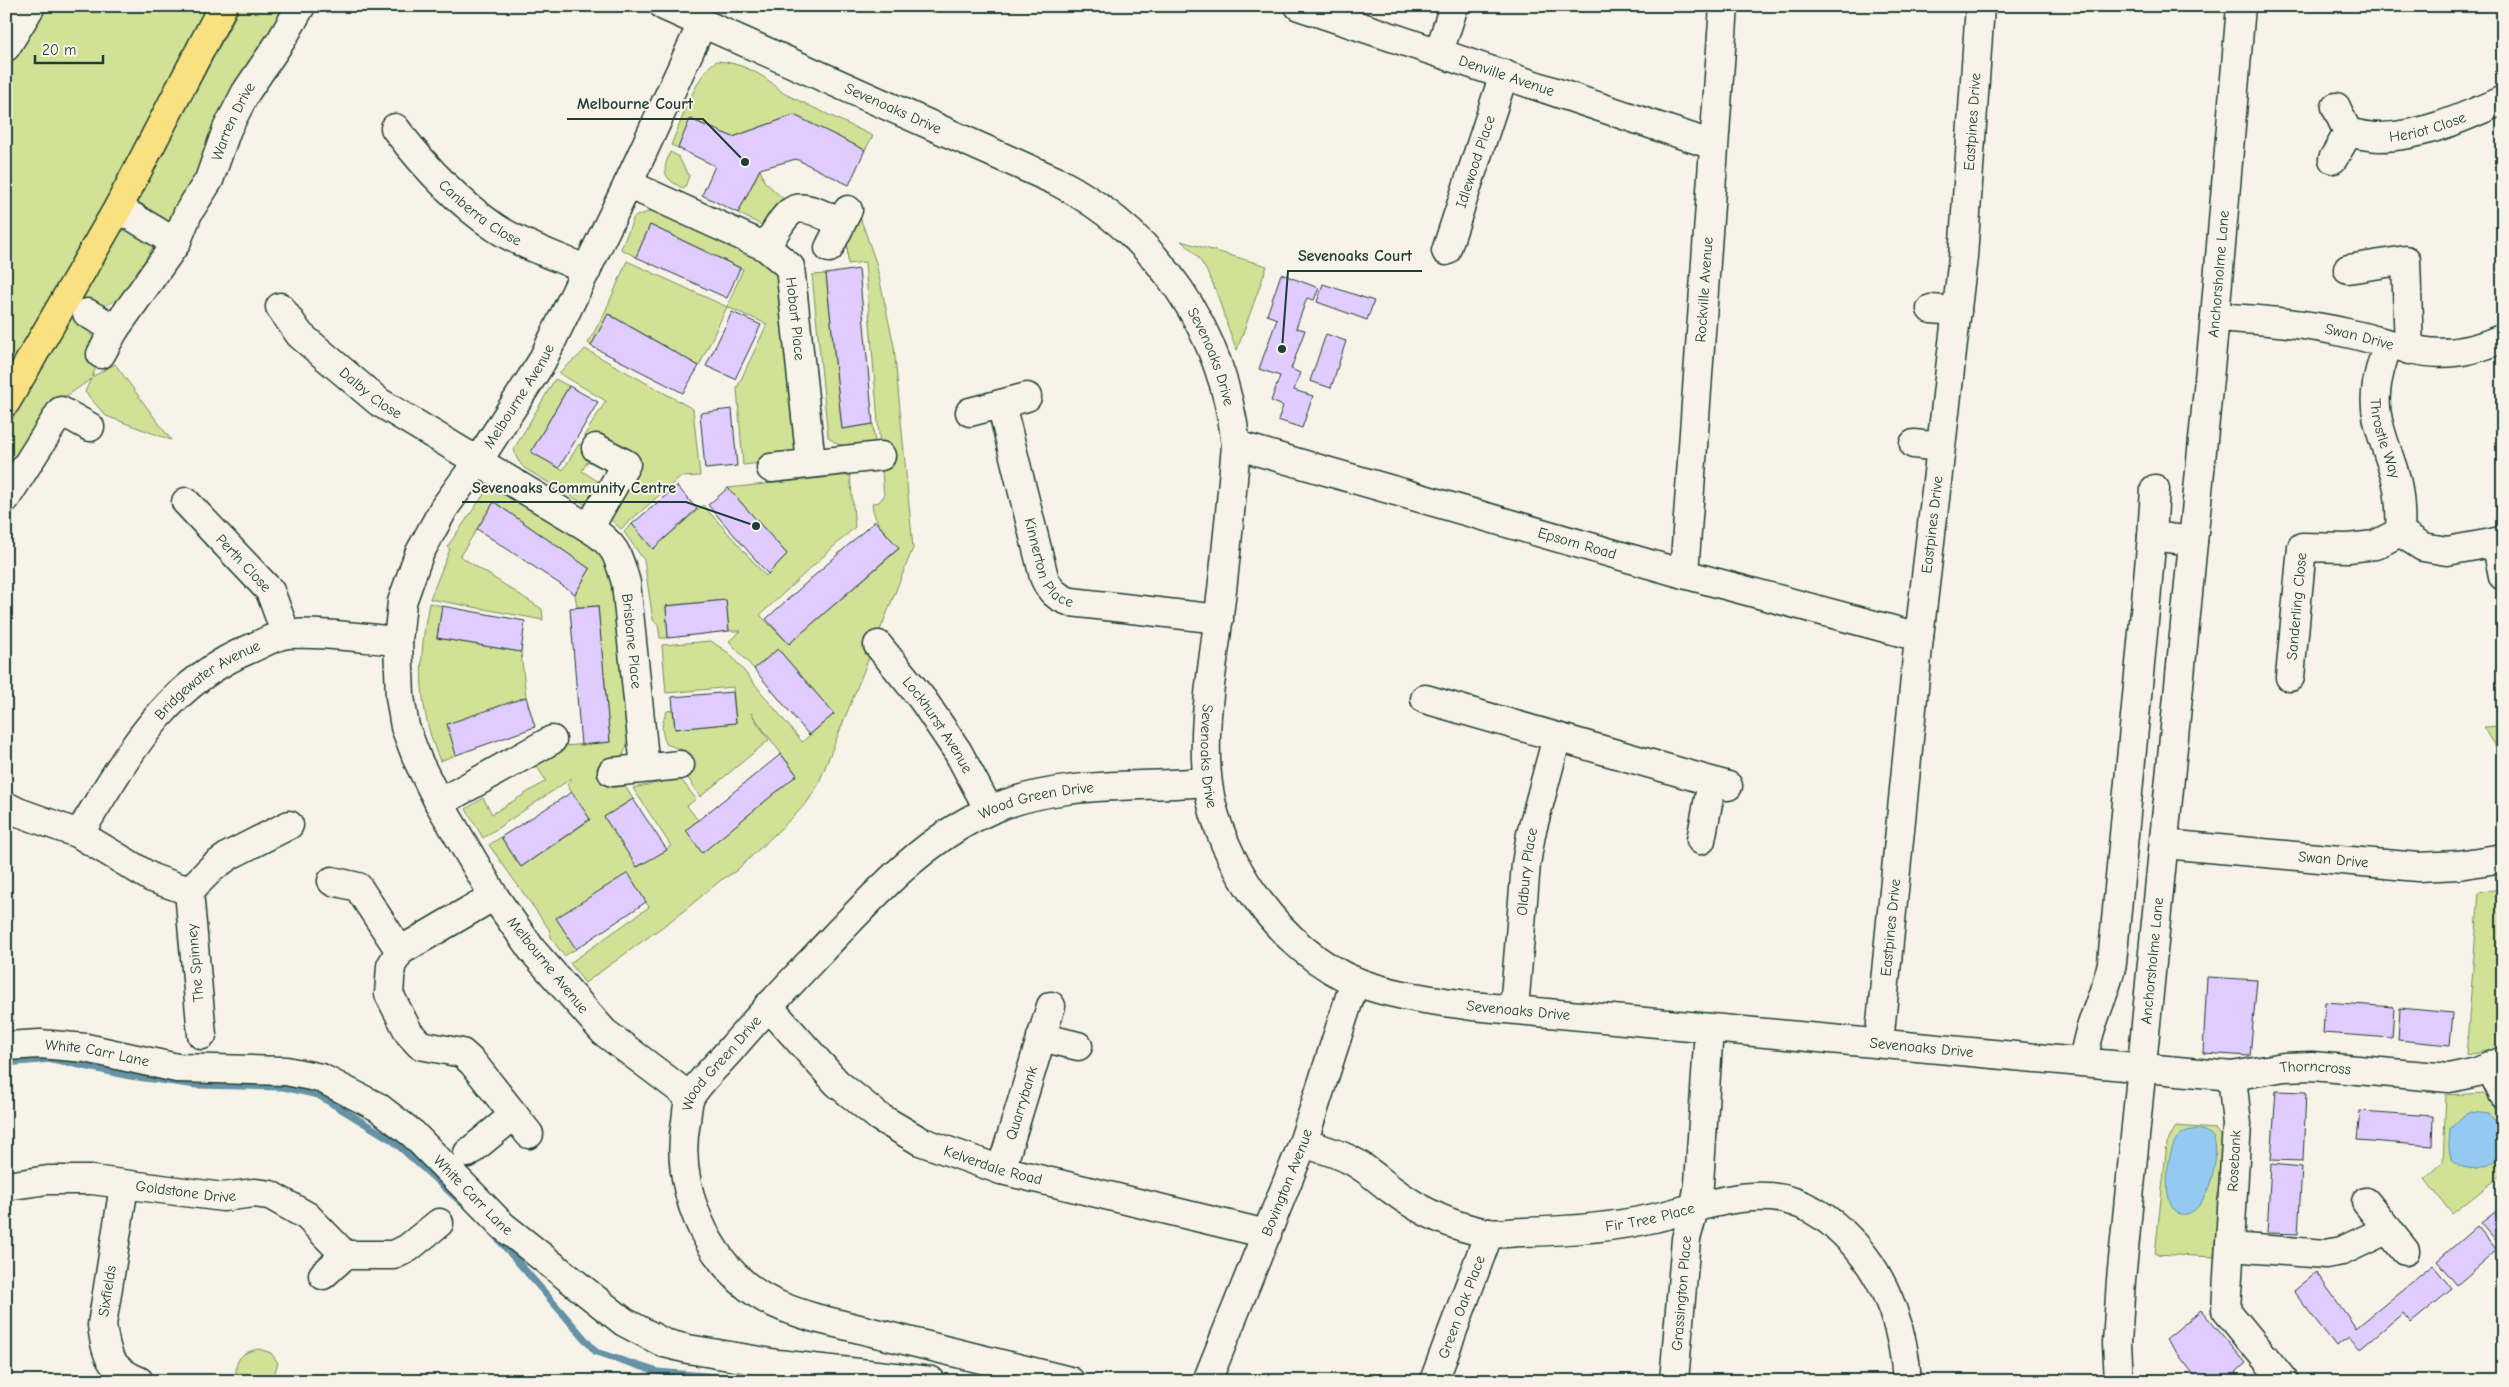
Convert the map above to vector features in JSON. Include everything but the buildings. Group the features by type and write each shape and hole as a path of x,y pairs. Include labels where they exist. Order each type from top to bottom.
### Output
{"main road":[{"path":"6,402 118,208 223,6"}],"street":[{"path":"6,47 31,6"},
{"name":"Warren Drive","path":"101,354 176,242 188,213 209,180 228,129 246,92 282,39 301,6"},
{"name":"Sevenoaks Drive","path":"664,6 1056,181 1086,197 1114,217 1146,247 1165,270 1203,328 1223,384 1233,420 1236,445 1207,730 1208,782 1219,829 1230,855 1262,906 1302,947 1335,971 1355,981 1411,996 1514,1009 2084,1061 2142,1068"},
{"name":"Denville Avenue","path":"1299,6 1713,144"},
{"path":"1439,52 1454,6"},
{"name":"Rockville Avenue","path":"1684,574 1724,6"},
{"name":"Eastpines Drive","path":"1879,1043 1919,637 1927,446 1944,310 1963,257 1980,6"},
{"name":"Anchorsholme Lane","path":"2119,1381 2119,1312 2215,317 2241,6"},
{"name":"Melbourne Avenue","path":"690,1097 604,1032 532,950 494,896 439,803 421,768 405,727 400,697 398,641 402,602 419,554 444,508 478,461 541,363 628,184 702,24"},
{"name":"Idlewood Place","path":"1446,251 1504,74"},
{"name":"Heriot Close","path":"2348,133 2380,137 2426,130 2474,113 2503,100"},
{"path":"2333,159 2348,133 2336,107"},
{"name":"Canberra Close","path":"395,128 432,172 458,199 481,217 497,228 587,270"},
{"name":"Hobart Place","path":"628,184 766,247 788,263 792,273 811,463"},
{"path":"118,208 176,242"},
{"path":"766,247 786,213 793,208 807,208 844,216 830,248"},
{"path":"2348,269 2406,260 2398,348"},
{"name":"Dalby Close","path":"280,307 300,335 379,402 478,461"},
{"path":"86,313 116,329"},
{"name":"Swan Drive","path":"2215,317 2286,322 2348,333 2398,348 2435,353 2464,351 2503,338"},
{"name":"Throstle Way","path":"2398,348 2380,369 2375,395 2379,419 2401,505 2400,532"},
{"path":"970,412 1027,397"},
{"name":"Kinnerton Place","path":"1001,404 1044,577 1049,588 1058,597 1071,602 1219,619"},
{"path":"6,498 61,412 90,427"},
{"name":"Epsom Road","path":"1236,445 1684,574 1919,637"},
{"path":"589,528 626,464 596,448"},
{"path":"771,468 881,456"},
{"name":"Brisbane Place","path":"478,461 589,528 603,537 615,549 626,583 645,768"},
{"path":"2084,1061 2086,1041 2108,981 2112,962 2156,489"},
{"name":"Perth Close","path":"186,502 270,591 286,634"},
{"path":"2400,532 2423,547 2447,551 2499,541 2503,576"},
{"name":"Sanderling Close","path":"2290,677 2302,547 2348,548 2375,544 2400,532"},
{"path":"2152,536 2193,541"},
{"name":"Bridgewater Avenue","path":"80,834 128,756 158,715 192,682 233,655 286,634 398,641"},
{"name":"Lockhurst Avenue","path":"878,645 923,700 958,752 988,810"},
{"path":"1425,699 1720,784 1702,841"},
{"name":"Oldbury Place","path":"1514,1009 1526,864 1557,737"},
{"path":"439,803 552,740"},
{"path":"612,772 680,764"},
{"name":"Wood Green Drive","path":"1070,1381 815,1318 788,1309 759,1295 735,1274 717,1253 703,1230 690,1198 686,1183 683,1146 690,1097 768,1006 899,869 941,838 988,810 1035,796 1092,787 1208,782"},
{"path":"6,806 80,834 152,878 189,891 213,866 230,855 289,825"},
{"name":"Swan Drive","path":"2164,844 2418,867 2458,865 2503,858"},
{"path":"332,880 358,887 400,951"},
{"name":"The Spinney","path":"189,891 202,1035"},
{"path":"468,1153 522,1125 473,1063 462,1053 420,1045 409,1033 389,994 391,966 400,951 494,896"},
{"name":"Bovington Avenue","path":"1207,1381 1303,1143 1355,981"},
{"name":"Kelverdale Road","path":"768,1006 837,1083 879,1117 920,1141 1001,1170 1267,1234"},
{"name":"Quarrybank","path":"1001,1170 1051,1006"},
{"name":"Grassington Place","path":"1674,1381 1686,1239 1696,1205 1709,1028"},
{"path":"1041,1037 1078,1046"},
{"name":"White Carr Lane","path":"6,1046 49,1044 86,1048 177,1068 286,1071 321,1078 378,1107 413,1134 503,1226 624,1322 664,1343 777,1364 931,1381"},
{"name":"Thorncross","path":"2142,1068 2232,1076 2284,1067 2312,1066 2448,1078 2496,1064 2503,1094"},
{"name":"Rosebank","path":"2232,1076 2236,1124 2226,1310 2284,1381"},
{"name":"Fir Tree Place","path":"1303,1143 1346,1158 1408,1202 1436,1217 1489,1233 1604,1227 1654,1218 1696,1205 1753,1196 1771,1196 1797,1202 1821,1214 1839,1229 1865,1256 1881,1283 1900,1334 1907,1381"},
{"name":"Goldstone Drive","path":"6,1186 56,1180 92,1180 124,1186 222,1197 254,1193 270,1195 307,1216 346,1255"},
{"name":"Sixfields","path":"124,1186 102,1325 105,1344 119,1372 139,1381"},
{"path":"2366,1202 2405,1251"},
{"path":"323,1275 346,1255 394,1255 408,1248 439,1223"},
{"path":"2230,1247 2326,1254 2342,1251 2388,1229"},
{"name":"Green Oak Place","path":"1434,1381 1489,1233"}],"green space":[{"path":"46,6 208,6 131,155 6,374 6,71"},
{"path":"241,6 300,6 182,230 137,201"},
{"path":"717,61 745,67 761,75 783,93 873,136 865,150 794,115 733,137 691,119 678,148 671,145 696,86 710,66"},
{"path":"670,152 678,156 689,176 684,189 672,182 666,175 665,170"},
{"path":"760,169 764,181 793,208 775,232 738,213"},
{"path":"654,210 762,256 777,268 799,449 788,460 743,465 737,388 767,324 727,307 743,269 650,225 636,257 621,249 634,217"},
{"path":"858,211 876,263 894,346 913,548 818,785 808,801 736,871 721,880 680,914 585,983 570,963 649,907 628,874 576,949 564,956 552,939 549,929 489,845 501,837 521,867 590,820 567,785 572,778 483,838 466,809 483,798 492,814 546,781 532,758 553,747 610,742 598,606 577,607 575,594 590,569 494,502 460,556 542,609 543,620 430,599 450,549 447,547 487,490 504,488 561,521 601,552 609,563 611,572 625,682 628,730 628,741 616,767 612,787 625,786 633,799 604,817 638,867 671,846 633,788 680,778 696,799 687,806 698,820 686,830 703,852 797,775 751,713 769,740 700,797 680,765 682,750 666,744 662,728 664,720 667,711 673,710 675,729 736,723 733,687 666,693 662,645 711,641 730,654 802,742 834,714 778,649 754,669 729,641 741,631 729,631 726,600 666,606 668,638 660,638 658,624 653,620 644,560 624,532 632,524 653,549 703,505 766,576 787,554 728,488 850,475 855,527 760,615 789,644 899,549 875,518 872,503 879,502 884,496 865,262 848,264 847,237"},
{"path":"130,227 145,234 153,247 123,296 105,306 87,330 103,350 92,377 115,364 171,440 106,416 85,392 91,379 68,395 54,399 6,470 6,430 116,235"},
{"path":"1181,241 1267,266 1237,350 1210,277 1193,251"},
{"path":"627,261 727,307 699,366 609,314 591,346 588,343 605,312"},
{"path":"826,274 842,429 873,424 875,445 844,446 828,437 812,275"},
{"path":"585,349 693,409 700,476 680,477 621,529 606,515 638,465 584,436 606,401 559,373"},
{"path":"555,379 569,386 531,452 563,470 579,444 593,452 582,471 599,482 586,505 524,468 517,459 514,449"},
{"path":"429,603 442,606 437,638 521,652 526,697 456,755 440,761 427,722 422,683 423,644"},
{"path":"2503,726 2503,758 2484,727"},
{"path":"2503,888 2503,1048 2466,1055 2479,893"},
{"path":"2487,1093 2503,1125 2503,1174 2452,1214 2425,1179 2443,1162 2446,1095"},
{"path":"2176,1126 2215,1129 2224,1140 2214,1257 2155,1254 2167,1143"},
{"path":"259,1349 271,1353 278,1363 272,1381 238,1381 236,1368 239,1359 242,1355 252,1350"}],"water":[{"path":"2471,1112 2489,1114 2501,1128 2501,1146 2498,1156 2488,1165 2467,1168 2455,1162 2451,1157 2449,1147 2450,1129 2464,1115"},
{"path":"2198,1129 2209,1133 2214,1139 2216,1148 2213,1172 2204,1198 2197,1207 2189,1213 2180,1214 2174,1210 2168,1191 2167,1179 2170,1154 2179,1136 2187,1131"}],"waterway":[{"path":"6,1063 52,1059 130,1076 196,1085 283,1087 318,1095 392,1140 464,1205"},
{"path":"492,1232 596,1352 658,1372 767,1381"}],"place":[{"name":"Melbourne Court","path":"745,162"},
{"name":"Sevenoaks Court","path":"1282,349"},
{"name":"Sevenoaks Community Centre","path":"756,526"}]}
